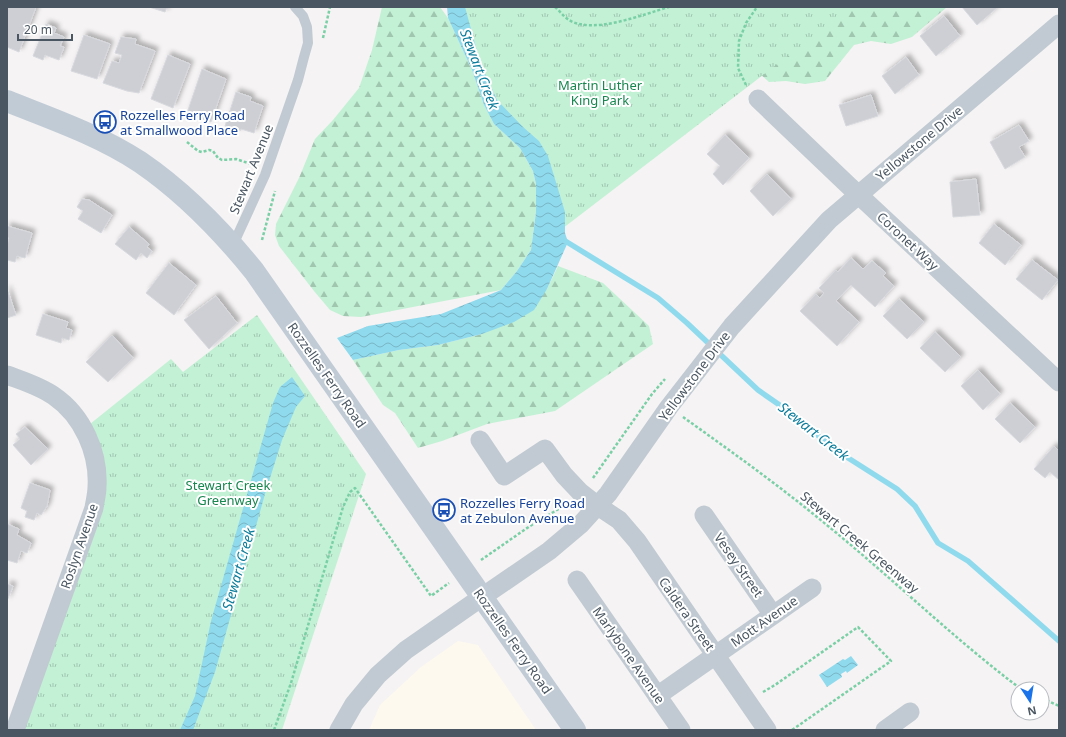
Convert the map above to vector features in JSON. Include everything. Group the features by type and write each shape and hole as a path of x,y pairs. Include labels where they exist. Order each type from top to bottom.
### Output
{"street":[{"name":"Yellowstone Drive","path":"339,730 354,704 378,675 406,650 549,551 581,524 608,494 693,375 732,326 830,220 1059,24"},
{"name":"Coronet Way","path":"758,98 858,195 1059,382"},
{"name":"Rozzelles Ferry Road","path":"7,101 66,124 109,144 139,162 177,190 215,225 254,271 575,730"},
{"name":"Roslyn Avenue","path":"7,375 34,385 50,394 73,413 83,428 92,450 96,466 97,487 94,508 15,730"},
{"name":"Caldera Street","path":"480,440 504,476 545,449 564,475 580,492 619,520 637,541 768,730"},
{"name":"Vesey Street","path":"704,514 773,615"},
{"name":"Marlybone Avenue","path":"577,580 681,730"},
{"name":"Mott Avenue","path":"657,696 812,588"},
{"path":"885,730 910,712"}],"lane":[{"name":"Stewart Avenue","path":"233,245 267,170 298,80 308,43 307,27 303,16 295,7"}],"path":[{"path":"555,7 569,20 590,26 609,24 669,7"},
{"path":"187,142 198,151 202,152 209,150 213,152 222,160 236,158 267,170"},
{"path":"482,559 530,526 572,500 591,480 652,394 670,375"},
{"name":"Stewart Creek Greenway","path":"680,414 779,486 829,526 962,642 1011,681"},
{"path":"274,730 291,683 345,499 350,492 355,488 431,596 448,584"},
{"path":"763,692 858,627 891,661 792,730"}],"shaded area":[{"path":"458,641 478,645 536,730 369,730 380,705 421,667"}],"green space":[{"path":"382,7 440,7 448,18 472,70 484,105 494,124 520,148 533,171 536,184 536,212 531,250 517,271 501,290 361,317 343,316 330,310 279,246 275,235 276,224 299,178 315,139 333,120 359,88 372,50"},
{"name":"Martin Luther King Park","path":"457,7 852,7 554,235 542,178 495,112"},
{"path":"817,7 947,7 912,37 891,44 871,41 854,45 825,81 805,84 786,81 769,82 759,73"},
{"path":"558,266 603,283 649,326 653,344 555,411 487,424 442,441 418,448 395,413 383,405 353,360 399,350 438,345 482,334 547,289"},
{"name":"Stewart Creek Greenway","path":"257,315 366,474 282,730 21,730 97,514 90,424 171,359 183,372"}],"water":[{"path":"447,7 465,7 480,62 497,100 539,141 548,156 565,212 565,233 568,242 547,289 534,310 514,322 482,334 438,345 399,350 353,360 337,338 368,326 441,314 501,290 517,271 531,250 536,212 536,184 533,171 520,148 494,124 484,105 472,70 448,18"},
{"path":"292,377 305,396 296,407 282,440 265,494 215,672 193,730 180,730 195,696 211,621 273,403 280,387"},
{"path":"851,656 858,665 847,673 846,671 841,674 842,677 827,687 819,675 843,659 845,660"}],"building":[{"path":"8,7 36,7 19,52 7,47"},
{"path":"149,7 167,7 165,12"},
{"path":"962,7 998,7 977,25"},
{"path":"944,16 960,36 936,56 920,36"},
{"path":"46,24 56,28 54,33 64,37 60,46 64,47 59,60 45,55 43,60 33,56"},
{"path":"84,35 110,44 97,79 71,71"},
{"path":"121,37 136,39 135,44 155,51 139,93 127,91 103,83 112,61 119,63 122,55 115,53"},
{"path":"168,55 190,64 173,108 151,99"},
{"path":"906,57 919,75 895,94 882,76"},
{"path":"202,69 226,79 211,122 187,113"},
{"path":"236,92 251,97 250,101 263,106 254,133 241,129 238,132 225,126"},
{"path":"871,95 878,116 846,126 839,105"},
{"path":"1019,125 1029,141 1019,147 1025,157 1005,169 990,142"},
{"path":"725,135 749,158 723,185 713,174 720,166 707,154"},
{"path":"767,174 791,199 773,216 750,191"},
{"path":"976,179 980,215 953,217 950,182"},
{"path":"82,199 89,200 112,215 101,233 78,219 83,211 77,207"},
{"path":"994,224 1021,245 1005,265 979,243"},
{"path":"7,226 32,233 25,258 17,256 15,262 7,260 7,246 9,238 7,237"},
{"path":"129,227 149,244 147,247 152,251 147,258 141,253 136,260 115,244"},
{"path":"851,258 863,269 872,261 886,273 883,276 894,286 875,307 851,285 836,301 859,322 837,346 800,311 816,294 820,298 824,293 819,288 836,270 838,272"},
{"path":"1032,260 1058,280 1042,300 1016,279"},
{"path":"169,263 196,285 174,315 146,293"},
{"path":"7,289 16,315 7,318"},
{"path":"216,296 237,323 209,349 184,320"},
{"path":"899,299 924,322 907,339 883,316"},
{"path":"43,314 68,322 66,328 72,330 69,340 62,338 61,343 36,335"},
{"path":"935,332 961,357 945,372 920,348"},
{"path":"112,335 133,358 108,382 86,362"},
{"path":"978,370 1000,394 983,410 961,386"},
{"path":"1010,403 1035,427 1020,443 995,419"},
{"path":"25,427 48,449 31,465 13,445 20,439 16,434"},
{"path":"1054,446 1059,451 1059,480 1050,472 1045,478 1034,469"},
{"path":"30,483 50,490 47,506 41,515 37,513 34,520 25,517 27,511 21,508"},
{"path":"7,524 19,529 17,535 31,543 27,553 21,551 17,563 7,560"},
{"path":"7,584 13,586 7,601"}],"waterway":[{"name":"Stewart Creek","path":"562,239 658,298 687,323 758,390 794,415 834,449 897,489 915,506 938,543 968,561 1059,641"}],"place":[{"name":"Rozzelles Ferry Road at Smallwood Place","path":"105,122"},
{"name":"Rozzelles Ferry Road at Zebulon Avenue","path":"444,510"}]}
